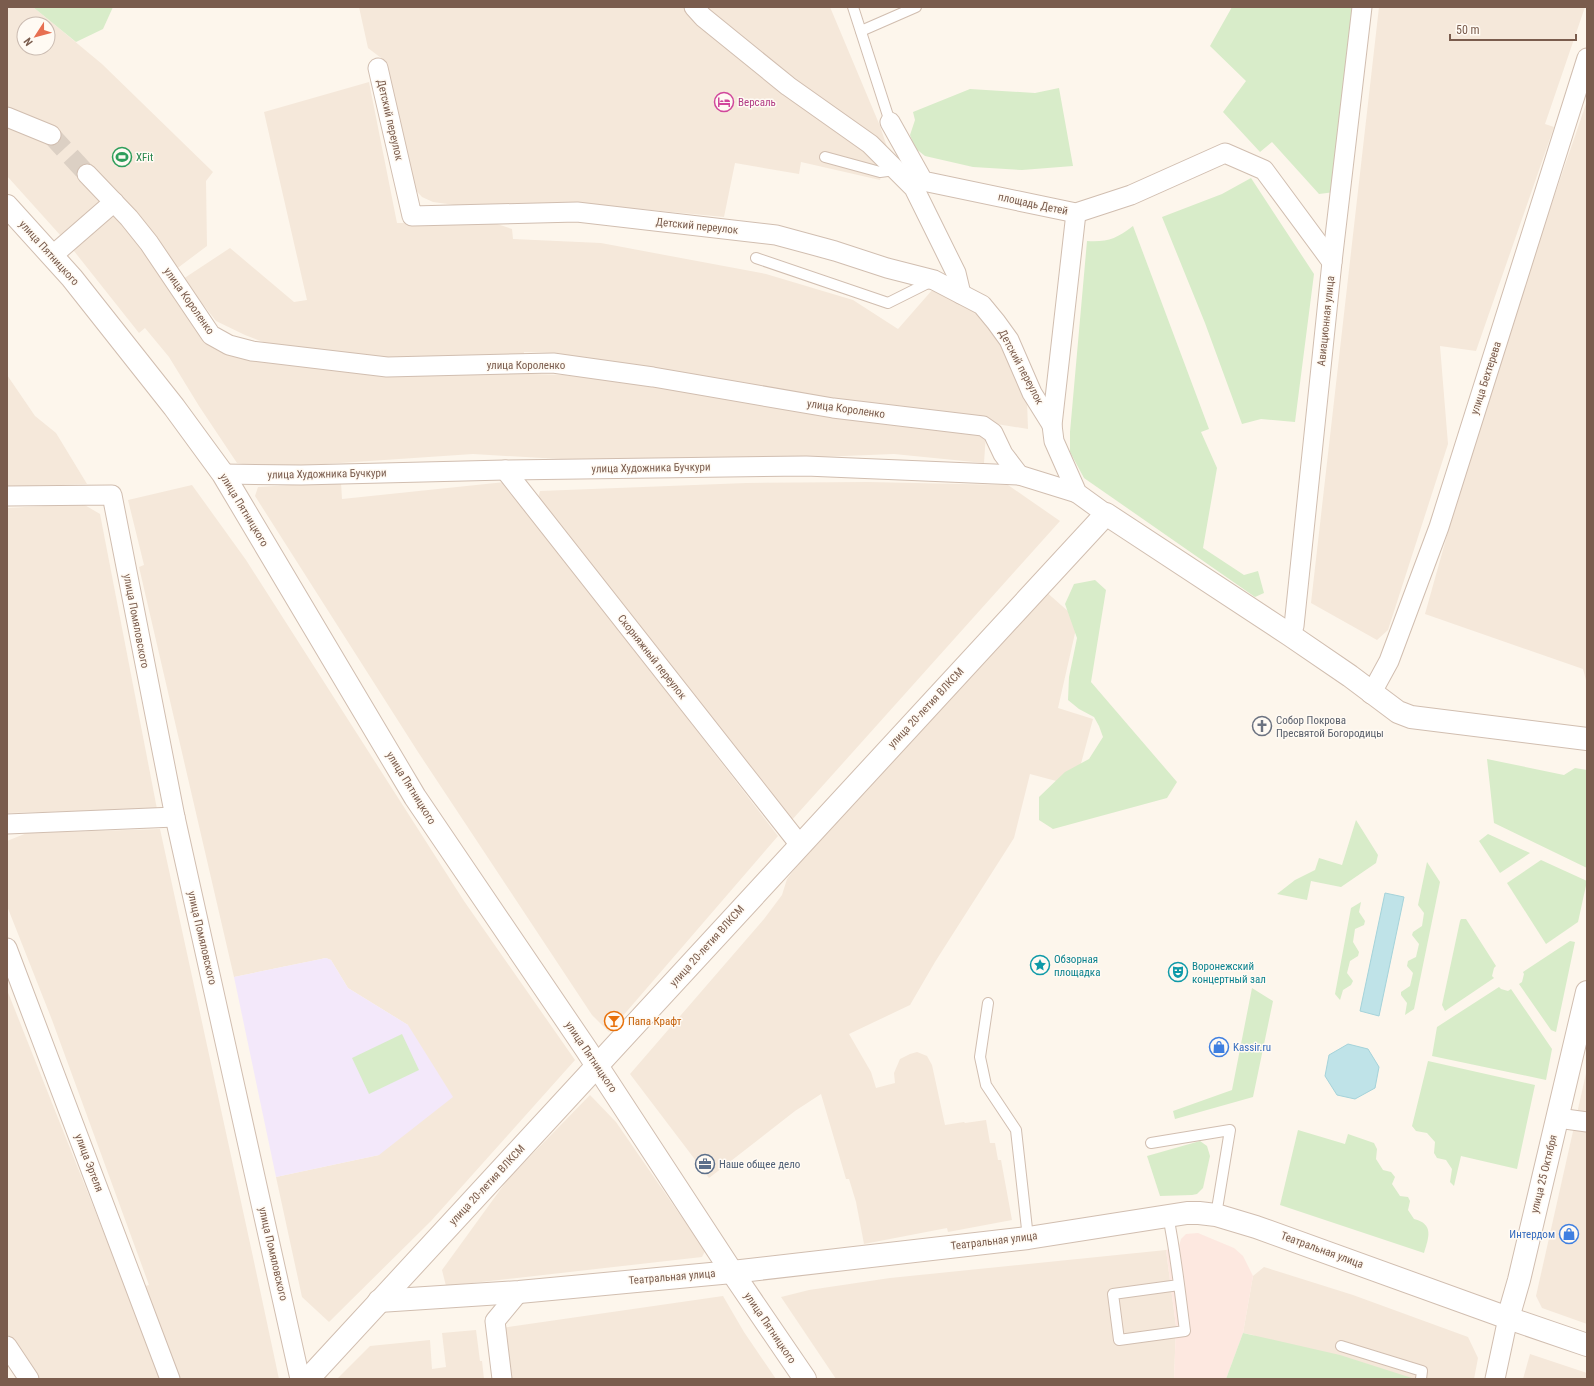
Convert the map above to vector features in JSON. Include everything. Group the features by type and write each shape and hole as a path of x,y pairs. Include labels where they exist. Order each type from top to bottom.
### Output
{"street":[{"path":"694,7 703,17 788,86 870,144 914,188 956,274 961,294"},
{"name":"Авиационная улица","path":"1290,635 1294,626 1332,262 1362,7"},
{"name":"улица Бехтерева","path":"1371,694 1389,661 1439,527 1587,58"},
{"name":"Детский переулок","path":"378,68 412,216 577,212 776,235 835,250 887,268 934,280 982,305 996,322 1008,340 1032,393 1052,425"},
{"path":"7,117 51,135"},
{"name":"площадь Детей","path":"890,122 923,181 1076,213 1131,195 1225,153 1264,170 1332,262"},
{"name":"улица Короленко","path":"87,174 114,202 149,244 211,335 229,345 252,351 387,367 553,363 653,377 833,408 983,426 992,433 1003,454 1019,474"},
{"path":"52,256 114,202"},
{"name":"улица Пятницкого","path":"7,206 72,278 174,407 222,474 415,797 598,1066 732,1272 805,1379"},
{"path":"1076,213 1052,425 1054,441 1076,493"},
{"name":"улица Художника Бучкури","path":"222,474 308,475 504,470 806,466 1019,474 1076,493 1106,514"},
{"name":"Скорняжный переулок","path":"504,470 800,845"},
{"name":"улица Помяловского","path":"7,496 112,495 175,816 300,1379"},
{"path":"1106,514 1290,635 1350,676 1371,694 1398,712 1411,717 1587,739"},
{"name":"улица 20-летия ВЛКСМ","path":"308,1379 1106,514"},
{"path":"7,824 175,816"},
{"name":"улица Эртеля","path":"7,948 170,1379"},
{"name":"улица 25 Октября","path":"1495,1379 1508,1318 1519,1280 1587,992"},
{"path":"1558,1118 1587,1122"},
{"name":"Театральная улица","path":"379,1301 519,1292 732,1272 1028,1238 1199,1212 1216,1215 1263,1229 1508,1318 1587,1345"},
{"path":"502,1379 495,1321 519,1292"},
{"path":"7,1346 29,1379"}],"lane":[{"path":"853,7 890,122"},
{"path":"861,31 916,7"},
{"path":"825,157 880,172 895,170"},
{"path":"756,258 888,303 934,280"},
{"path":"988,1003 980,1057 986,1085 1016,1130 1028,1238"},
{"path":"1151,1143 1230,1130 1216,1215"},
{"path":"1168,1216 1179,1285 1185,1331 1119,1340 1113,1294 1179,1285"},
{"path":"1341,1346 1422,1371 1421,1379"}],"shaded area":[{"path":"7,7 33,7 44,16 16,16 16,56 56,56 56,26 102,64 213,172 206,181 207,246 163,279 197,331 313,367 565,375 713,392 986,433 984,463 894,454 647,464 473,454 266,468 237,463 199,406 169,357 145,328 139,333 70,246 7,176"},
{"path":"359,7 830,7 880,126 889,153 880,180 801,162 799,174 735,163 724,217 588,204 462,206 433,202 422,197 413,187 385,61 368,48"},
{"path":"1379,7 1585,7 1545,124 1554,127 1476,351 1440,346 1448,444 1388,630 1377,640 1311,603"},
{"path":"369,82 397,223 494,223 512,229 513,239 601,243 766,274 853,300 898,329 933,289 970,304 1002,340 1027,400 1028,429 868,403 801,396 663,369 554,353 524,352 523,357 380,360 276,347 245,335 216,321 183,279 230,248 294,302 307,300 264,112"},
{"path":"1587,101 1587,684 1583,669 1425,614 1488,389"},
{"path":"7,375 35,416 56,433 87,484 7,487"},
{"path":"341,482 342,499 505,482 778,836 609,1032 592,1015 418,752 255,496 258,487"},
{"path":"868,482 1008,485 1060,521 791,821 538,498 540,491 746,483"},
{"path":"192,485 246,560 464,901 575,1060 431,1221 329,1322 302,1297 276,1177 379,1155 408,1025 348,988 331,960 326,958 234,977 139,567 144,565 128,500"},
{"path":"83,504 100,514 157,809 7,813 7,508"},
{"path":"1044,590 1078,620 1058,708 1093,719 1075,786 1030,774 1014,838 935,962 910,1005 849,1034 871,1072 876,1088 895,1083 894,1073 900,1059 917,1052 927,1056 932,1065 945,1125 986,1120 990,1143 995,1143 998,1160 1001,1160 1012,1220 948,1232 947,1228 864,1244 856,1202 849,1179 846,1179 821,1094 795,1111 709,1178 630,1074 764,919 782,895 787,879 826,828 856,801"},
{"path":"160,829 279,1379 179,1379 142,1287 149,1285 52,1020 7,906 7,841 27,833"},
{"path":"326,958 331,960 348,988 408,1025 453,1097 379,1155 276,1177 234,977"},
{"path":"7,990 162,1379 39,1379 7,1333"},
{"path":"1587,1069 1587,1324 1542,1308 1536,1296"},
{"path":"590,1095 616,1122 705,1251 702,1257 446,1286 442,1270 508,1179"},
{"path":"1198,1233 1234,1248 1243,1256 1253,1276 1243,1333 1226,1379 1174,1379 1176,1326 1166,1250 1179,1246 1181,1239 1186,1234"},
{"path":"1166,1250 1176,1326 1174,1379 836,1379 781,1297 809,1290 890,1278"},
{"path":"1264,1267 1353,1295 1468,1337 1478,1358 1474,1379 1335,1379 1253,1335 1243,1333 1253,1276"},
{"path":"723,1296 744,1332 776,1379 509,1379 501,1328"},
{"path":"476,1330 484,1379 337,1379 370,1346 430,1340 432,1369 446,1367 442,1333"},
{"path":"1530,1354 1587,1373 1587,1379 1523,1379"}],"green space":[{"path":"33,7 113,7 103,29 76,42 56,26 56,16 44,16"},
{"path":"1232,7 1352,7 1335,192 1319,194 1272,142 1260,152 1223,112 1246,81 1210,46"},
{"path":"1059,88 1073,166 1022,170 973,167 925,156 915,148 910,135 915,120 913,112 970,89 1035,93"},
{"path":"1251,178 1314,274 1295,422 1261,419 1242,424 1205,323 1162,217 1222,194"},
{"path":"1133,226 1209,429 1201,432 1217,468 1203,548 1244,575 1258,571 1264,593 1255,597 1084,478 1070,452 1070,432 1087,241 1112,239"},
{"path":"1095,580 1106,590 1091,682 1177,782 1167,798 1053,829 1039,820 1039,797 1065,772 1089,759 1103,737 1094,717 1079,709 1068,700 1069,677 1077,638 1065,604 1074,584"},
{"path":"1487,759 1564,775 1575,768 1587,770 1587,868 1494,823"},
{"path":"1356,820 1378,855 1376,863 1341,887 1311,881 1307,900 1277,894 1295,880 1315,870 1319,858 1342,865"},
{"path":"1488,834 1530,853 1500,873 1479,841"},
{"path":"1541,860 1587,881 1578,922 1546,944 1507,883"},
{"path":"1427,862 1440,882 1414,1009 1405,1015 1407,1003 1401,995 1401,992 1410,986 1413,973 1407,966 1408,961 1416,957 1419,944 1412,935 1413,932 1422,926 1424,913 1418,905"},
{"path":"1361,902 1359,912 1365,921 1364,925 1355,929 1353,942 1359,952 1358,956 1350,961 1347,973 1353,981 1351,985 1343,990 1340,1000 1335,994 1351,908"},
{"path":"1461,919 1466,919 1496,966 1492,976 1494,978 1445,1011 1442,1005"},
{"path":"1570,941 1575,942 1556,1032 1551,1030 1519,984 1522,982 1523,972"},
{"path":"1499,987 1508,991 1511,989 1552,1049 1546,1080 1432,1056 1437,1027"},
{"path":"1252,988 1273,1001 1253,1097 1175,1119 1173,1111 1232,1090"},
{"path":"402,1034 419,1070 369,1094 352,1058"},
{"path":"1428,1061 1535,1085 1517,1169 1461,1156 1454,1186 1450,1182 1452,1169 1446,1160 1437,1158 1434,1153 1435,1142 1427,1133 1416,1131 1412,1126"},
{"path":"1298,1130 1345,1144 1348,1134 1374,1143 1377,1149 1376,1159 1383,1170 1391,1172 1395,1177 1392,1184 1400,1196 1408,1197 1410,1201 1408,1210 1414,1219 1425,1224 1427,1228 1428,1237 1424,1253 1280,1205"},
{"path":"1200,1141 1207,1146 1210,1156 1203,1188 1197,1194 1192,1195 1160,1196 1147,1156"},
{"path":"1243,1333 1340,1355 1415,1379 1226,1379"}],"water":[{"path":"1385,893 1404,897 1379,1016 1360,1011"},
{"path":"1348,1044 1368,1049 1379,1067 1375,1088 1355,1099 1337,1095 1325,1076 1329,1055"}],"tunnel":[{"path":"51,135 87,174"}],"place":[{"name":"Версаль","path":"724,102"},
{"name":"XFit","path":"122,157"},
{"name":"Собор Покрова Пресвятой Богородицы","path":"1262,726"},
{"name":"Обзорная площадка","path":"1040,965"},
{"name":"Воронежский концертный зал","path":"1178,972"},
{"name":"Папа Крафт","path":"614,1021"},
{"name":"Kassir.ru","path":"1219,1047"},
{"name":"Наше общее дело","path":"705,1164"},
{"name":"Интердом","path":"1569,1234"}]}
